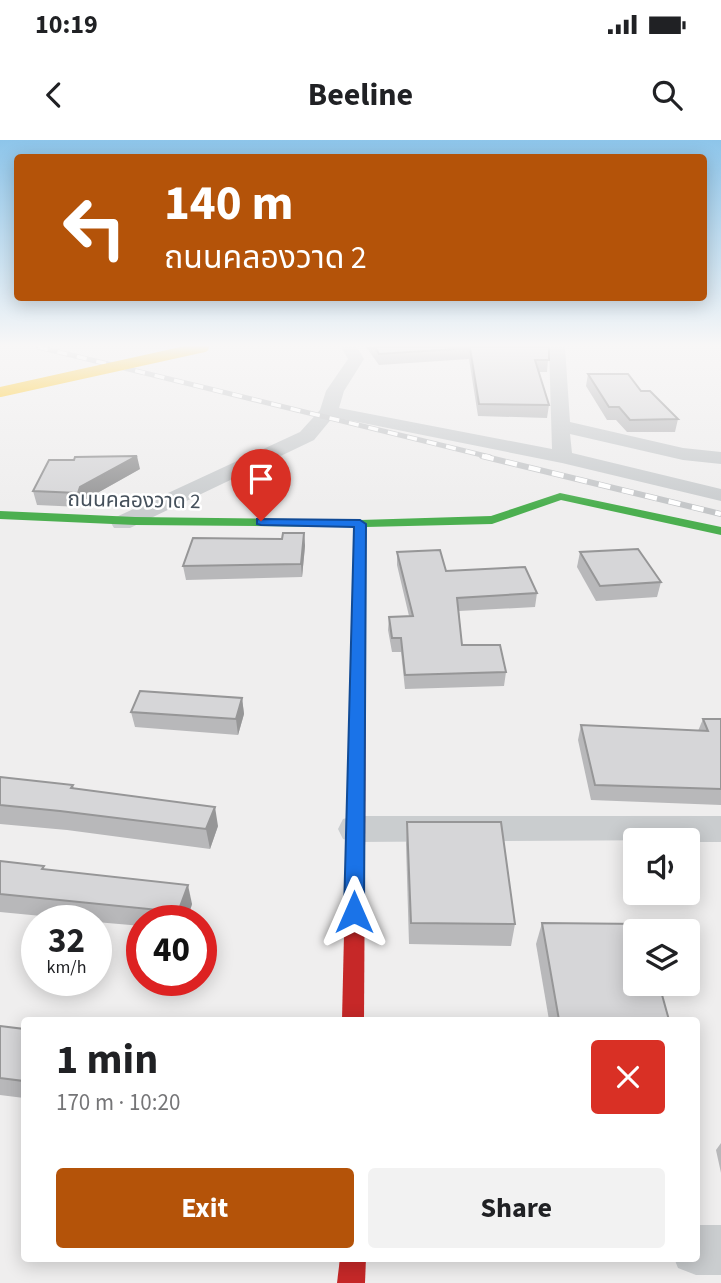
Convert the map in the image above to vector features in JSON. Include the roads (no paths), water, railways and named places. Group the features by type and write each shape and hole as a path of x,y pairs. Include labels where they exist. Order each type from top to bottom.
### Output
{"street":[{"path":"122,523 307,436 329,411 332,400"},
{"path":"560,400 562,457"},
{"path":"329,411 562,457 721,495"},
{"path":"562,426 683,454 721,458"},
{"name":"ถนนคลองวาด 2","path":"0,515 122,523 360,524 492,520 560,496 721,531"},
{"path":"354,1017 360,524"},
{"path":"355,829 721,829"},
{"path":"700,1250 721,1250"},
{"path":"351,1283 353,1262"}],"railway":[{"path":"257,400 490,457"},
{"path":"482,456 721,514"}]}
